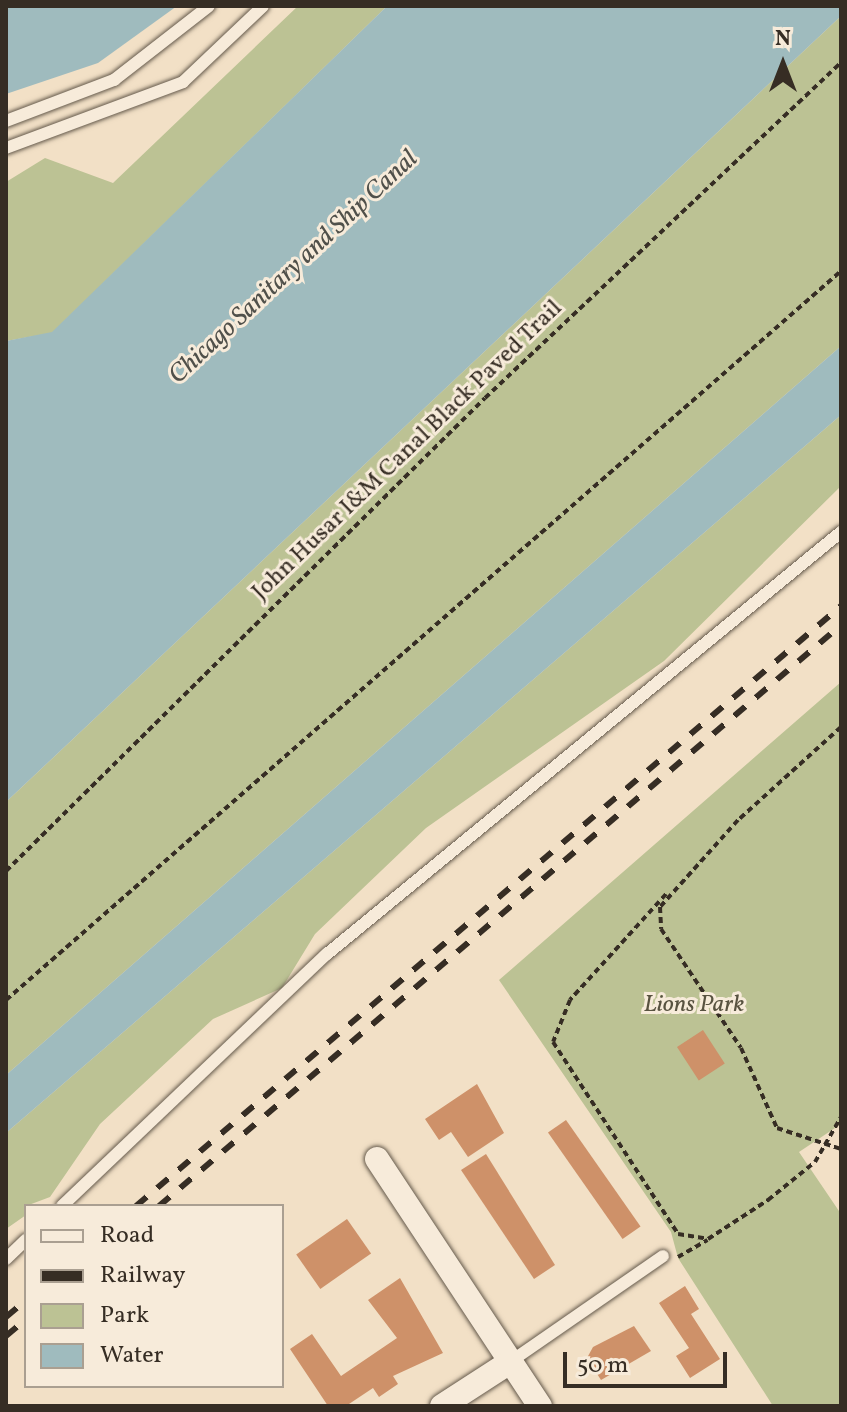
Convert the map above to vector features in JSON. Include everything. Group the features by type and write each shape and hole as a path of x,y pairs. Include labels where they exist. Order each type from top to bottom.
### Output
{"street":[{"path":"377,1159 540,1406"},
{"path":"442,1406 510,1362"}],"lane":[{"path":"6,121 114,80 209,6"},
{"path":"6,148 183,82 263,6"},
{"path":"64,1204 327,954 841,532"},
{"path":"6,1259 24,1242"},
{"path":"510,1362 663,1256"}],"path":[{"name":"John Husar I&M Canal Black Paved Trail","path":"6,871 485,398 841,63"},
{"path":"6,1000 841,271"},
{"path":"708,1239 678,1234 553,1042 570,1000 666,894 841,727"},
{"path":"666,894 661,929 741,1048 764,1107 788,1137 841,1149"},
{"path":"663,1256 686,1258 708,1239 798,1177 823,1147 841,1117"}],"green space":[{"path":"298,6 387,6 52,333 6,341 6,182 45,158 113,183"},
{"path":"841,16 841,346 6,1075 6,802"},
{"path":"841,415 841,486 664,661 426,828 315,934 282,988 213,1019 100,1124 50,1197 24,1204 24,1216 6,1229 6,1133"},
{"name":"Lions Park","path":"841,682 841,1124 799,1152 841,1214 841,1406 773,1406 678,1258 671,1232 499,980"}],"water":[{"path":"6,6 177,6 98,63 6,94"},
{"name":"Chicago Sanitary and Ship Canal","path":"387,6 841,6 841,16 6,802 6,341 52,332"},
{"path":"841,346 841,415 6,1133 6,1075"}],"building":[{"path":"703,1030 725,1064 699,1080 677,1047"},
{"path":"477,1084 504,1133 468,1157 451,1132 439,1140 425,1119"},
{"path":"566,1120 641,1226 623,1239 548,1133"},
{"path":"486,1154 555,1265 534,1279 461,1170"},
{"path":"347,1219 371,1253 320,1289 296,1255"},
{"path":"400,1278 443,1353 393,1376 398,1384 379,1397 373,1388 346,1406 328,1406 290,1349 312,1334 341,1376 397,1338 368,1300"},
{"path":"685,1286 699,1309 691,1314 720,1359 690,1378 676,1356 689,1348 659,1303"},
{"path":"634,1326 651,1351 601,1380 587,1358 593,1347"}],"railway":[{"path":"138,1204 841,606"},
{"path":"161,1204 841,625"},
{"path":"6,1317 24,1302"},
{"path":"6,1336 24,1321"}]}
